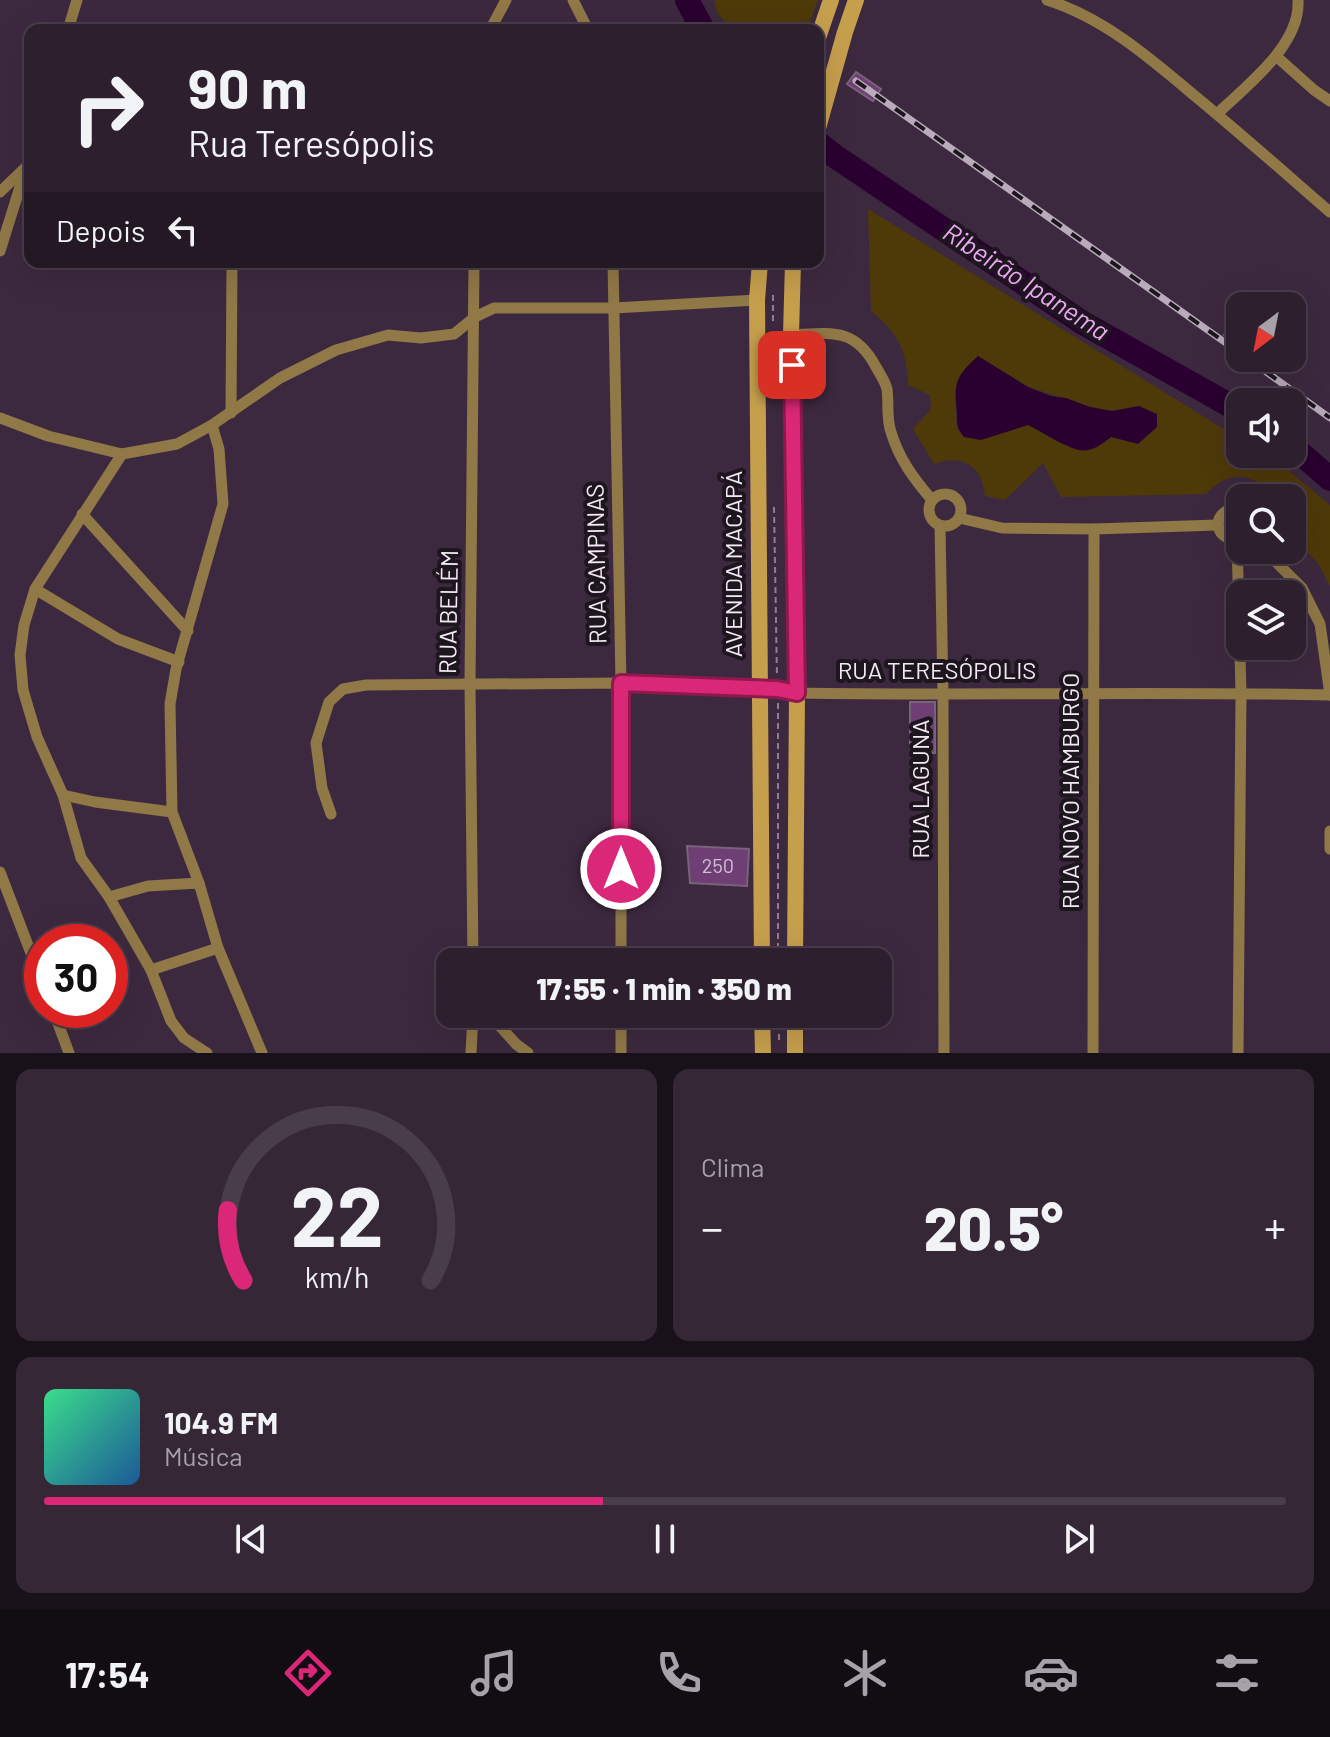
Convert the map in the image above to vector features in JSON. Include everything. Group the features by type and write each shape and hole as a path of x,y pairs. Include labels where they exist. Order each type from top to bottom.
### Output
{"main road":[{"path":"823,24 831,0"},
{"path":"824,107 856,0"},
{"name":"AVENIDA MACAPÁ","path":"760,268 757,300 762,948"},
{"path":"793,268 791,335 797,693 795,948"},
{"path":"762,1028 763,1053"},
{"path":"795,1028 795,1053"}],"street":[{"path":"70,24 77,0"},
{"path":"493,24 506,0"},
{"path":"573,0 585,24"},
{"path":"1047,0 1068,7 1117,34 1217,114 1330,212"},
{"path":"1217,114 1277,57 1289,36 1298,0"},
{"path":"1277,57 1330,101"},
{"path":"0,192 24,165"},
{"path":"0,251 24,174"},
{"path":"231,413 232,268"},
{"name":"RUA BELÉM","path":"473,948 470,683 474,268"},
{"name":"RUA CAMPINAS","path":"613,268 621,683 621,948"},
{"path":"0,418 48,436 122,454 177,444 231,413 280,378 336,350 388,335 421,338 454,334 475,317 494,308 614,308 757,300"},
{"path":"791,335 833,333 852,338 869,353 887,386 890,430 899,454 910,475 932,500"},
{"path":"212,425 219,449 223,504 170,704 172,812 199,883 218,948 262,1053"},
{"path":"122,454 35,589 24,625 20,655 23,690 37,737 63,795 81,858 109,897 151,970 171,1021 184,1038 207,1053"},
{"path":"941,494 952,495 961,508 959,518 951,525 935,523 930,514 932,500 941,494"},
{"path":"1226,511 1218,525 1226,539"},
{"path":"82,514 188,631"},
{"path":"959,518 1002,528 1218,525"},
{"name":"RUA LAGUNA","path":"940,525 944,1053"},
{"name":"RUA NOVO HAMBURGO","path":"1093,1053 1094,529"},
{"path":"1238,564 1241,693 1238,1053"},
{"path":"1278,564 1302,588 1320,624 1330,695"},
{"path":"35,589 118,639 179,662"},
{"name":"RUA TERESÓPOLIS","path":"331,814 322,788 316,743 329,702 343,689 366,685 621,683 777,689 797,693 1330,695"},
{"path":"63,795 172,812"},
{"path":"1330,831 1330,849"},
{"path":"0,872 24,935"},
{"path":"109,897 148,886 199,883"},
{"path":"151,970 218,948"},
{"path":"60,1028 69,1053"},
{"path":"471,1053 472,1028"},
{"path":"502,1028 528,1053"},
{"path":"621,1028 621,1053"}],"path":[{"path":"773,293 773,320"},
{"path":"774,508 778,948"},
{"path":"779,1028 779,1053"}],"shaded area":[{"path":"714,0 818,0 809,24 726,24 717,12"},
{"path":"868,209 1226,430 1226,468 1285,468 1305,484 1259,484 1241,477 1223,481 1206,494 1061,497 1043,463 1005,500 985,496 975,470 962,461 934,464 913,429 931,409 930,395 908,385 903,352 888,327 871,311","holes":["999,369 1028,387 1112,411 1139,407 1139,443 1111,437 1103,444 1045,433 1028,425 1006,431 957,430 955,394"]},
{"path":"978,356 1028,387 1051,396 1112,411 1139,406 1157,414 1157,427 1138,444 1111,437 1088,450 1067,446 1028,425 981,440 964,437 957,423 956,387 960,375"},
{"path":"1306,485 1330,505 1330,586 1318,563 1306,551"}],"building":[{"path":"856,72 881,89 873,101 847,84"},
{"path":"910,702 935,702 935,753 910,753"},
{"path":"687,846 749,849 747,886 690,883"}],"waterway":[{"name":"Ribeirão Ipanema","path":"687,0 700,24"},
{"name":"Ribeirão Ipanema","path":"824,148 1083,323 1226,403"},
{"name":"Ribeirão Ipanema","path":"1306,458 1330,479"}],"railway":[{"path":"856,81 1226,343"},
{"path":"1266,372 1330,418"}],"route":[{"path":"621,869 621,683 777,689 797,693 792,365"}]}
